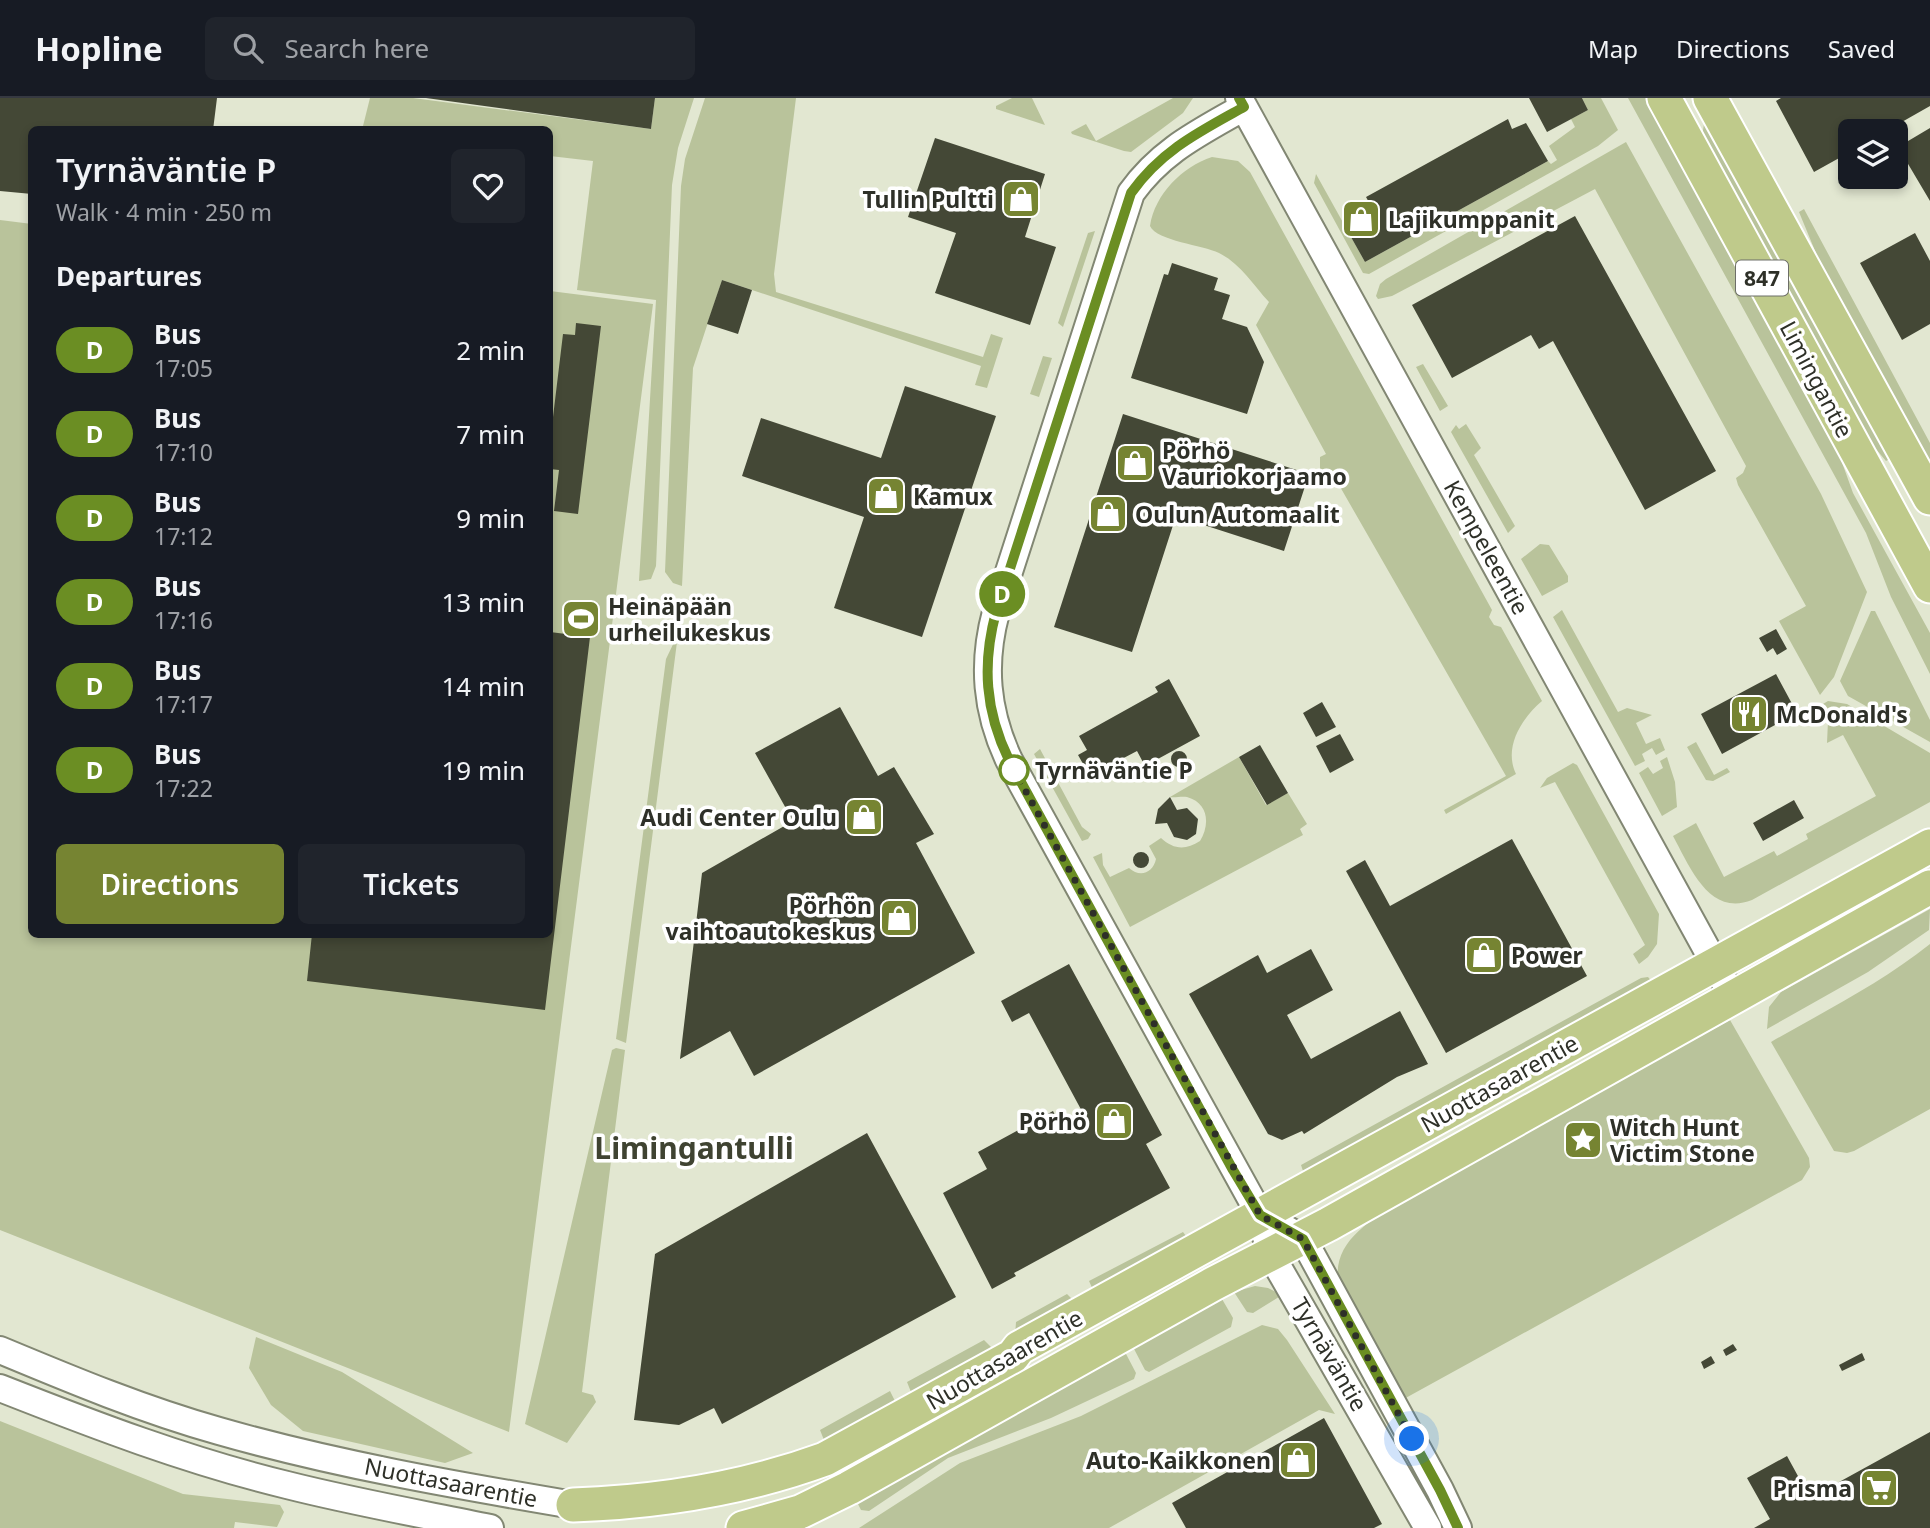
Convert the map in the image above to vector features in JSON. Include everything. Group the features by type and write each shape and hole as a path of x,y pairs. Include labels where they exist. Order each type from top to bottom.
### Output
{"main road":[{"path":"1669,106 1704,98"},
{"name":"Limingantie","path":"1710,98 1930,498"},
{"name":"Limingantie","path":"1669,106 1930,586"},
{"name":"Nuottasaarentie","path":"570,1520 632,1503 696,1495 793,1471 825,1459 1260,1215 1930,846"},
{"name":"Nuottasaarentie","path":"743,1528 800,1512 843,1492 1303,1239 1930,887"}],"street":[{"name":"Kempeleentie","path":"1242,103 1734,997"},
{"name":"Tyrnäväntie","path":"1242,103 1172,149 1147,172 1131,193 996,612 987,658 989,706 1009,760 1260,1215 1271,1255 1428,1528"},
{"path":"1260,1215 1303,1239"},
{"name":"Tyrnäväntie","path":"1303,1239 1458,1528"},
{"name":"Nuottasaarentie","path":"0,1350 107,1395 219,1432 390,1471 570,1520"},
{"name":"Nuottasaarentie","path":"0,1388 127,1438 216,1465 286,1485 490,1528"}],"green space":[{"path":"370,98 413,98 651,129 655,98 694,98 678,148 672,185 656,566 651,579 639,581 656,300 577,290 593,161 553,156 553,126 363,126"},
{"path":"705,98 796,98 774,274 776,292 983,357 991,334 1003,338 987,388 975,385 981,366 722,280 693,368 682,586 673,583 665,572 681,186 685,159"},
{"path":"1012,98 1032,98 1045,125 996,109 996,106"},
{"path":"1173,98 1193,98 1183,113 1131,152 1072,134 1071,132 1086,124 1096,141"},
{"path":"1582,98 1601,98 1618,130 1598,146 1369,274 1363,273 1314,183 1316,174 1365,262 1548,161 1551,164 1557,160 1549,146 1575,127 1571,119 1588,110"},
{"path":"1628,98 1647,98 1831,432 1853,493 1930,633 1930,674 1891,597 1866,533"},
{"path":"1704,124 1707,125 1893,457 1886,461 1864,435 1702,136"},
{"path":"1626,142 1821,494 1867,592 1834,677 1820,695 1779,621 1806,606 1738,485 1736,478 1743,473 1746,466 1595,189 1392,296 1378,299 1376,296 1380,284 1386,279"},
{"path":"1212,157 1238,161 1250,172 1492,610 1489,617 1494,625 1501,627 1542,701 1522,724 1513,744 1516,774 1446,814 1444,810 1506,776 1339,485 1320,478 1320,457 1326,454 1256,325 1269,302 1227,258 1212,250 1161,235 1150,226 1158,203 1172,183 1190,168"},
{"path":"1804,209 1930,443 1930,472 1825,275 1799,212"},
{"name":"Heinäpään urheilukeskus","path":"0,220 28,224 28,938 553,938 553,291 653,304 509,1432 0,1230"},
{"path":"1095,231 1063,327 1058,323 1088,233"},
{"path":"1043,356 1052,358 1039,397 1030,394"},
{"path":"1423,364 1448,406 1440,411 1416,367"},
{"path":"1466,424 1481,448 1474,455 1515,526 1508,533 1451,432 1456,425 1459,429"},
{"path":"1540,544 1549,545 1568,576 1568,582 1542,596 1521,559"},
{"path":"1562,610 1618,712 1627,708 1652,715 1636,723 1646,744 1660,738 1665,750 1656,755 1652,748 1642,754 1645,761 1635,766 1553,617"},
{"path":"1871,611 1875,611 1930,720 1930,742 1848,696 1840,681"},
{"path":"678,634 626,1043 616,1039 666,659"},
{"path":"1828,701 1847,704 1930,753 1930,802 1752,900 1724,902 1703,886 1673,836 1696,823 1724,877 1774,851 1777,856 1808,839 1806,834 1876,796 1843,735 1827,743 1828,721 1823,704"},
{"path":"1696,742 1714,775 1727,768 1730,772 1713,781 1706,780 1687,747"},
{"path":"1040,749 1082,827 1091,834 1088,839 1082,841 1034,754"},
{"path":"1239,757 1266,805 1288,793 1307,824 1300,829 1303,835 1130,927 1093,857 1102,853 1103,865 1110,877 1129,868 1142,873 1152,868 1156,859 1149,846 1161,838 1180,847 1200,841 1206,815 1200,804 1187,797 1170,797"},
{"path":"1667,757 1675,782 1677,807 1662,816 1639,773 1648,767 1653,774 1663,768 1660,761"},
{"path":"1573,763 1577,765 1659,914 1657,944 1639,964 1633,954 1645,945 1555,782 1540,788 1547,778"},
{"path":"1930,909 1929,930 1868,972 1767,1029 1769,1007 1781,992"},
{"path":"1930,944 1930,1109 1854,1151 1834,1151 1771,1042 1872,984"},
{"path":"1648,977 1653,983 1304,1174 1301,1165 1641,978"},
{"path":"1730,1020 1809,1158 1810,1167 1802,1180 1402,1400 1338,1279 1338,1266 1348,1243 1365,1225 1397,1202"},
{"path":"612,1050 625,1050 582,1392 593,1395 596,1402 567,1443 525,1424"},
{"path":"1183,1232 1189,1240 1094,1292 1089,1281"},
{"path":"1255,1286 1268,1288 1282,1295 1253,1313 1247,1312 1234,1292"},
{"path":"1067,1294 1075,1302 1015,1336 1016,1322"},
{"path":"1222,1299 1233,1318 1231,1327 1149,1372 1145,1370 1133,1347"},
{"path":"1262,1325 1278,1329 1335,1414 1319,1410 1109,1528 859,1528 960,1463 1081,1416"},
{"path":"256,1337 342,1372 473,1453 445,1463 303,1431 271,1405 249,1368"},
{"path":"984,1340 992,1348 911,1392 907,1382"},
{"path":"1125,1352 1136,1373 1134,1379 1051,1418 948,1458 869,1511 861,1510 856,1500"},
{"path":"890,1391 895,1401 824,1440 820,1430"},
{"path":"0,1421 183,1494 280,1505 284,1512 277,1527 235,1522 234,1528 0,1528"}],"building":[{"path":"0,98 217,98 214,126 28,126 28,194 0,191"},
{"path":"426,98 655,98 651,129"},
{"path":"1529,98 1582,98 1588,110 1547,132"},
{"path":"1781,98 1930,98 1930,106 1907,119 1838,119 1838,159 1814,172 1776,101"},
{"path":"1508,119 1512,129 1526,123 1548,161 1365,262 1342,221 1371,206 1366,197"},
{"path":"1930,128 1930,201 1908,164 1908,141"},
{"path":"935,138 1045,174 1025,237 1056,247 1030,325 935,293 956,233 908,217"},
{"path":"1575,216 1716,471 1645,510 1553,341 1539,349 1531,335 1452,378 1412,305"},
{"path":"1915,233 1930,261 1930,324 1902,340 1860,263"},
{"path":"1172,263 1218,278 1214,290 1230,295 1222,319 1247,327 1264,362 1247,414 1131,378 1164,274 1168,275"},
{"path":"722,280 752,290 738,334 707,324"},
{"path":"576,323 601,326 578,514 554,511 559,470 553,469 553,417 563,334 575,335"},
{"name":"Kamux","path":"905,386 996,416 922,637 834,608 864,517 742,476 761,418 881,458"},
{"path":"1123,414 1309,474 1284,551 1176,516 1132,652 1054,627"},
{"path":"1776,629 1787,649 1777,655 1773,648 1767,652 1759,638"},
{"path":"553,632 590,637 545,1010 307,981 312,938 553,938"},
{"name":"McDonald's","path":"1776,674 1797,713 1722,754 1701,714"},
{"path":"1169,679 1200,736 1145,766 1137,751 1099,771 1095,765 1086,769 1078,755 1087,750 1079,736 1158,692 1155,687"},
{"path":"1322,702 1336,727 1316,737 1303,713"},
{"path":"840,707 878,776 894,767 934,834 916,843 975,953 754,1076 730,1031 680,1059 702,873 793,821 755,753"},
{"path":"1340,734 1354,760 1330,773 1316,746"},
{"path":"1260,745 1288,793 1267,805 1239,757"},
{"path":"1179,751 1185,753 1185,765 1179,767 1173,765 1171,759 1173,753"},
{"path":"1170,797 1177,810 1187,808 1198,819 1196,834 1187,840 1174,837 1167,823 1155,824 1158,809"},
{"path":"1794,800 1804,818 1763,841 1753,823"},
{"name":"Power","path":"1512,839 1587,976 1446,1053 1346,871 1365,860 1390,906"},
{"path":"1141,852 1149,860 1141,868 1133,860"},
{"path":"1311,949 1333,990 1287,1015 1311,1059 1400,1011 1428,1064 1397,1077 1304,1134 1302,1131 1282,1140 1268,1134 1189,994 1258,955 1267,973"},
{"name":"Pörhö","path":"1069,964 1162,1135 1146,1144 1170,1188 1014,1273 1016,1276 992,1289 943,1193 987,1169 978,1152 1053,1111 1061,1127 1084,1115 1029,1013 1012,1022 1001,1001"},
{"path":"867,1133 956,1297 722,1424 714,1408 679,1425 634,1420 655,1254"},
{"path":"1733,1344 1737,1350 1726,1356 1723,1350"},
{"path":"1862,1353 1865,1360 1842,1371 1839,1365"},
{"path":"1711,1356 1715,1363 1704,1369 1701,1362"},
{"name":"Auto-Kaikkonen","path":"1324,1418 1382,1524 1374,1528 1186,1528 1172,1503"},
{"name":"Prisma","path":"1930,1432 1930,1528 1754,1528 1770,1519 1747,1478 1787,1456 1810,1498"}],"bus line":[{"name":"D","path":"1239,98 1244,107 1172,149 1147,172 1131,193 996,612 987,658 989,706 999,740 1009,760 1233,1170 1260,1215 1303,1239 1458,1528"}],"place":[{"name":"Tullin Pultti","path":"1021,199"},
{"name":"Lajikumppanit","path":"1361,219"},
{"name":"Pörhö Vauriokorjaamo","path":"1135,463"},
{"name":"Kamux","path":"886,496"},
{"name":"Oulun Automaalit","path":"1108,514"},
{"name":"Heinäpään urheilukeskus","path":"581,619"},
{"name":"McDonald's","path":"1749,714"},
{"name":"Tyrnäväntie P","path":"1014,770"},
{"name":"Audi Center Oulu","path":"864,817"},
{"name":"Pörhön vaihtoautokeskus","path":"899,918"},
{"name":"Power","path":"1484,955"},
{"name":"Pörhö","path":"1114,1121"},
{"name":"Witch Hunt Victim Stone","path":"1583,1140"},
{"name":"Auto-Kaikkonen","path":"1298,1460"},
{"name":"Prisma","path":"1879,1488"}],"district":[{"name":"Limingantulli","path":"694,1147"}],"route":[{"path":"1014,770 1233,1170 1260,1215 1303,1239 1412,1439"}]}
